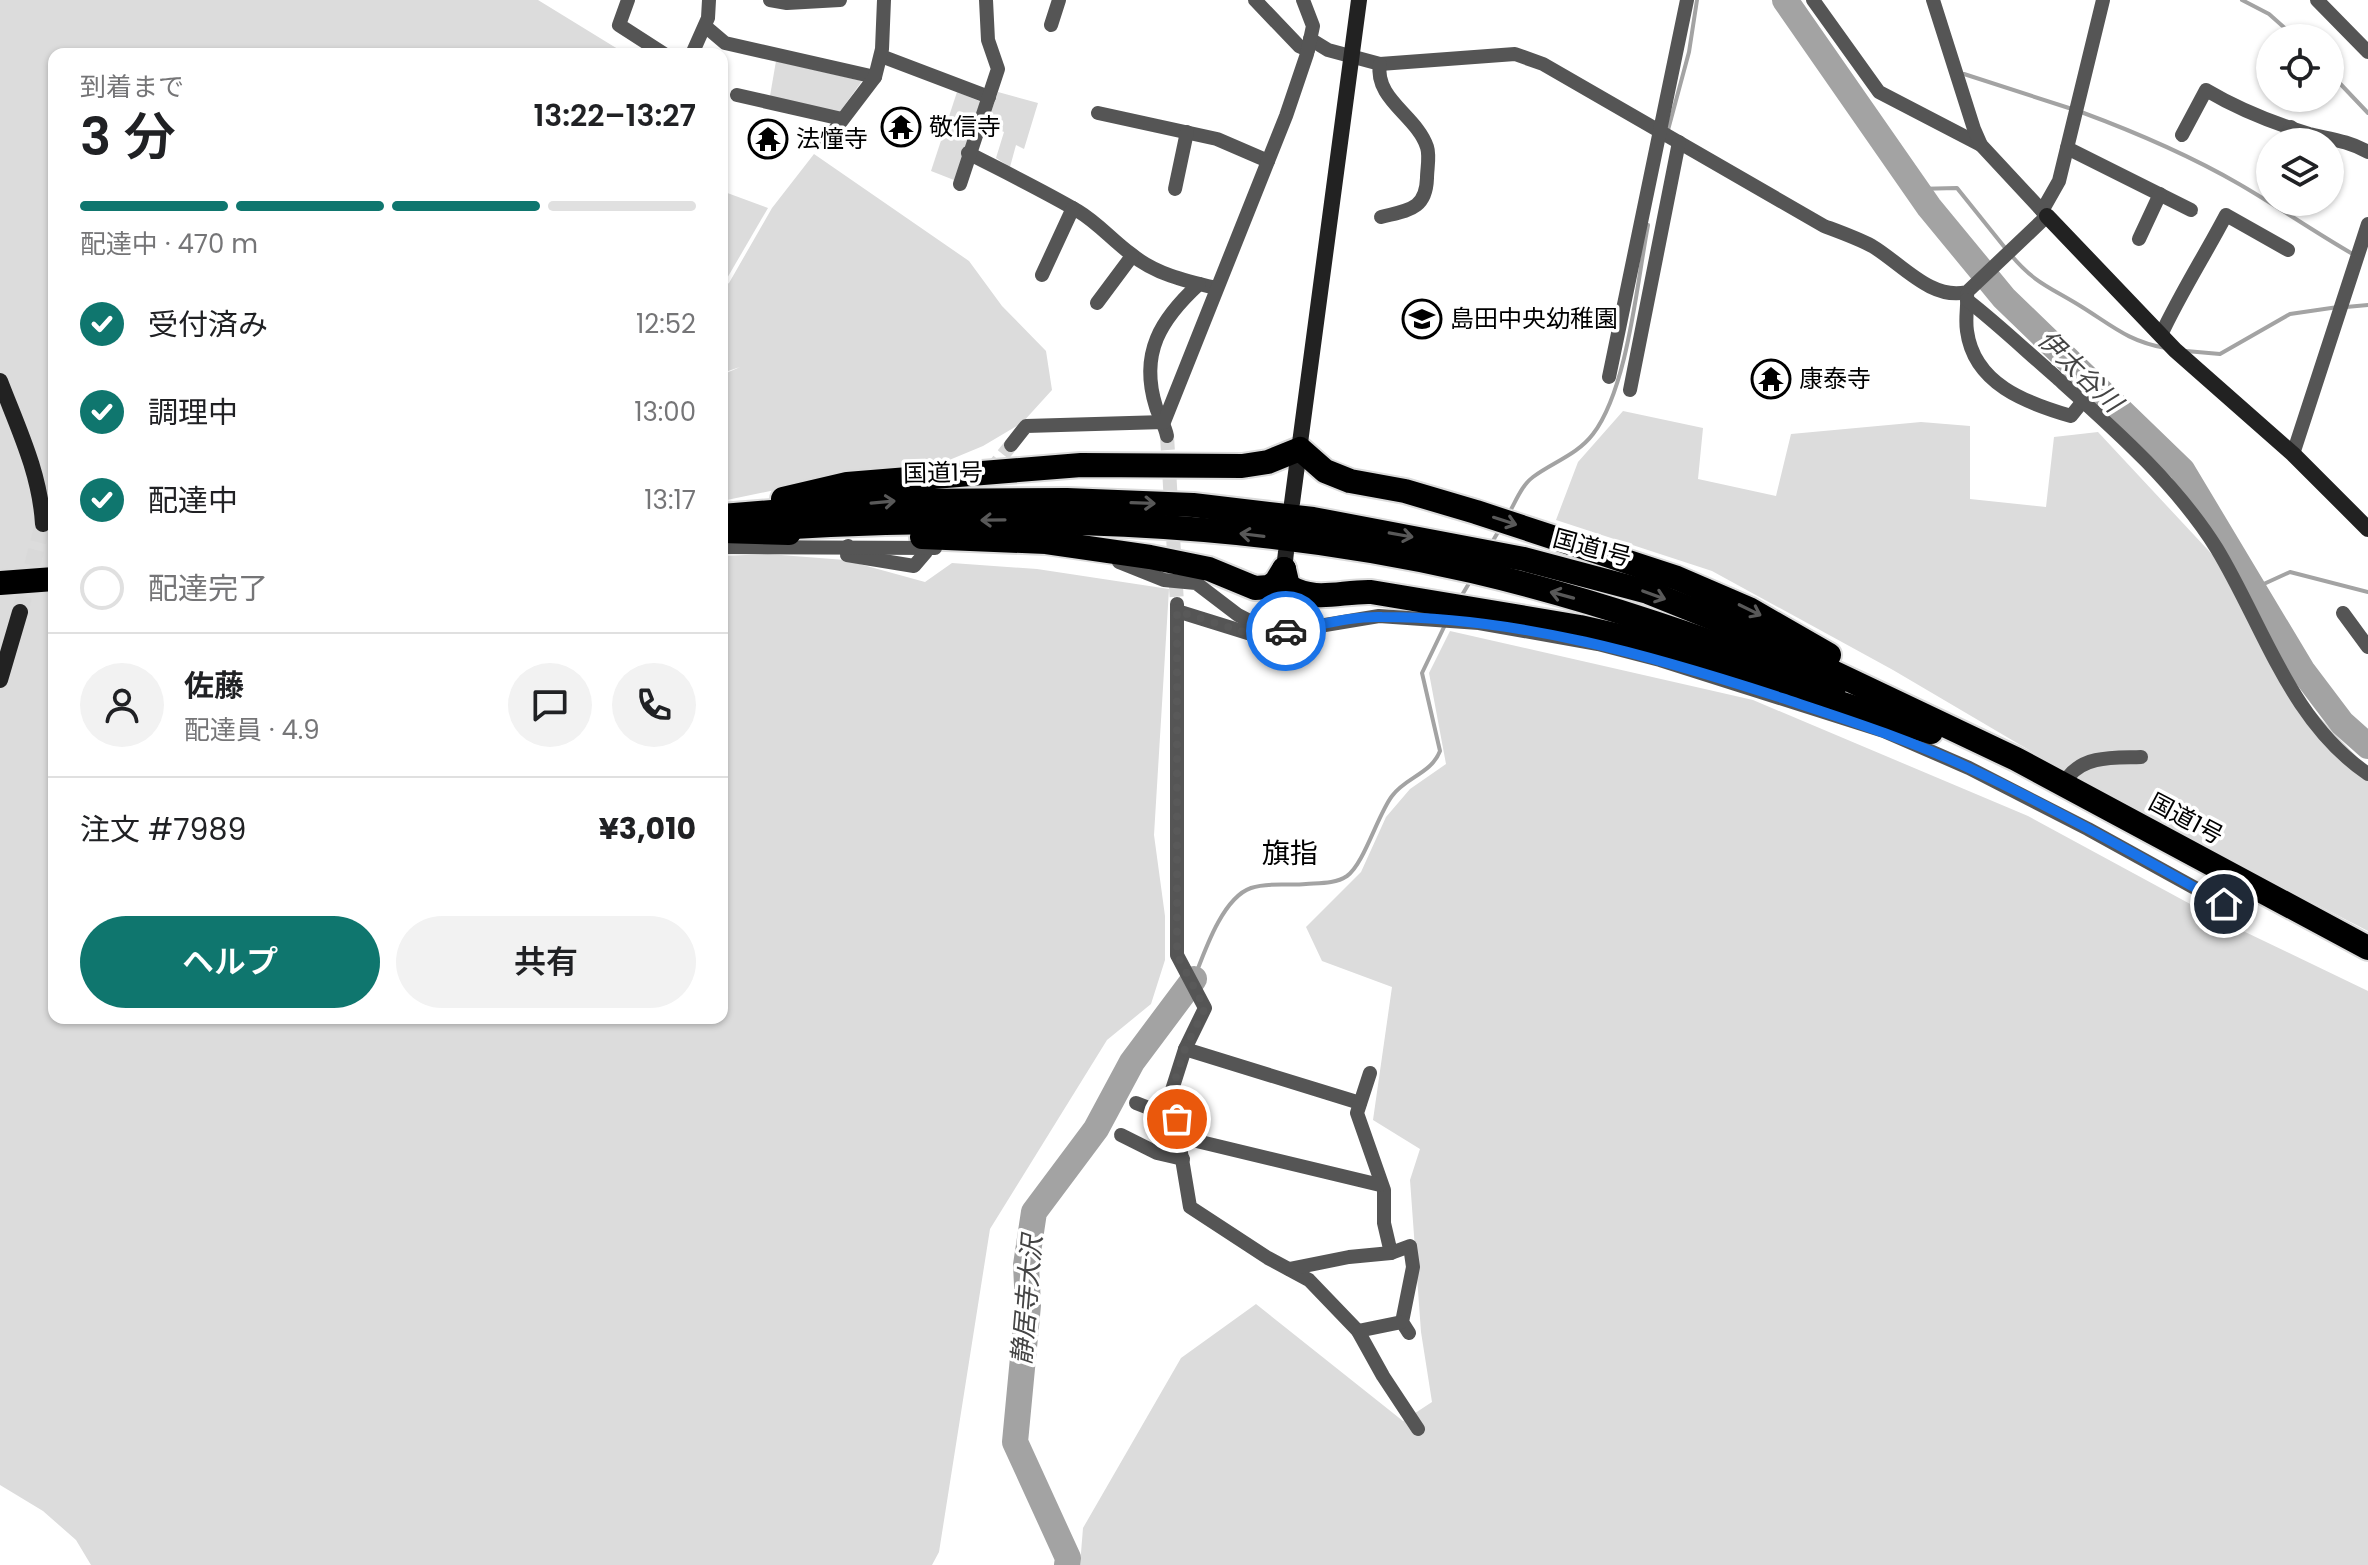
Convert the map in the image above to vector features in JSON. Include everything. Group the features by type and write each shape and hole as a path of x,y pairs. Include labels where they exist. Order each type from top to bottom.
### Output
{"highway":[{"path":"728,513 847,484 1081,465 1242,466 1268,462 1300,449 1325,471 1350,481 1405,491 1476,512 1677,578 1749,609 2016,759"},
{"name":"国道1号","path":"728,514 903,501 1067,500 1193,505 1313,519 1524,559 1648,592 1755,635 2016,759 2368,948"},
{"name":"国道1号","path":"728,531 859,523 1018,520 1200,528 1310,542 1471,571 1642,618 1737,650 1859,698 2068,799 2368,966"},
{"path":"728,531 1046,542 1209,569 1255,588 1269,587 1276,582 1285,561 1288,586 1300,594 1319,597 1353,591 1371,592 1620,636 1935,733"},
{"path":"0,583 48,579"}],"street":[{"path":"628,0 619,25 655,48"},
{"path":"695,48 705,26 709,0"},
{"path":"770,0 787,3 840,0"},
{"path":"824,144 875,77 881,56 884,0"},
{"path":"960,184 998,69 988,40 986,0"},
{"path":"1051,25 1059,0"},
{"path":"1255,0 1299,46 1309,45 1351,58 1380,64 1515,54 1543,64 1824,226 1871,246 1932,287 1955,295 1968,294 2044,213 2055,191 2067,148 2103,0"},
{"path":"1166,429 1309,45 1313,26 1303,0"},
{"path":"1292,503 1359,0"},
{"path":"1609,377 1687,0"},
{"path":"1813,0 1879,92 1981,145 2161,335 2293,454 2368,529"},
{"path":"1933,0 1981,145"},
{"path":"2317,0 2368,52"},
{"path":"705,26 725,43 875,77"},
{"path":"881,56 989,97"},
{"path":"1380,64 1382,88 1418,128 1428,150 1426,192 1421,202 1407,210 1381,217"},
{"path":"2182,135 2206,90 2234,107 2311,134 2331,137 2368,152"},
{"path":"737,95 842,119"},
{"path":"1098,113 1217,139 1268,161"},
{"path":"1175,189 1187,132"},
{"path":"1630,390 1679,142"},
{"path":"2067,148 2191,210"},
{"path":"968,153 1073,208 1096,223 1132,256 1176,278 1216,288"},
{"path":"2139,239 2160,194"},
{"path":"1042,275 1073,208"},
{"path":"2161,335 2226,215 2288,250"},
{"path":"2293,454 2368,224"},
{"path":"1097,303 1132,256"},
{"path":"1166,429 1156,410 1151,387 1153,345 1177,305 1199,284"},
{"path":"1968,294 2127,442 2182,502 2216,548 2302,709 2323,736 2368,774"},
{"path":"1968,294 1967,335 1974,355 2005,390 2030,404 2071,416 2083,401"},
{"path":"0,381 35,473 41,495 43,524"},
{"path":"1011,445 1026,426 1166,429"},
{"path":"848,546 847,555 914,566 926,552"},
{"path":"728,547 1013,550 1124,562 1164,580 1196,583 1238,615 1272,633"},
{"path":"1418,1429 1358,1331 1309,1280 1190,1207 1171,1093 1185,1049 1205,1008 1177,955 1177,607 1251,634 1379,616 1479,623 1598,644 1718,678 1884,731 1969,768 2055,809 2224,904"},
{"path":"0,680 20,612"},
{"path":"2343,613 2368,647"},
{"path":"2068,777 2077,766 2090,761 2141,757"},
{"path":"1185,1049 1360,1103"},
{"path":"1370,1073 1357,1113 1384,1190 1384,1223 1391,1253"},
{"path":"1136,1103 1177,1119"},
{"path":"1121,1135 1157,1153 1183,1159"},
{"path":"1180,1137 1380,1185"},
{"path":"1289,1269 1349,1257 1391,1253 1410,1246 1413,1267 1405,1328 1358,1331"}],"shaded area":[{"path":"0,0 538,0 616,48 48,48 48,1024 728,1024 728,556 768,554 845,560 925,582 952,563 1037,569 1169,589 1154,835 1165,916 1165,960 1151,1004 1107,1040 990,1229 939,1552 932,1565 91,1565 76,1540 43,1511 0,1485"},
{"path":"776,61 862,81 839,113 770,96"},
{"path":"957,92 984,103 954,180 931,171"},
{"path":"998,92 1038,103 1024,149 1016,145 1010,167 996,158 1004,132 987,124"},
{"path":"814,154 969,261 1002,306 1046,351 1052,390 1022,423 983,446 930,468 828,479 728,500 728,372 740,367 728,371 728,284 772,208"},
{"path":"728,193 768,208 728,277"},
{"path":"1623,411 1703,428 1698,479 1776,496 1791,434 1921,422 1970,426 1970,499 2046,507 2054,437 2098,432 2222,565 2285,680 2368,769 2368,931 2122,805 1893,670 1712,571 1556,520 1578,462"},
{"path":"1450,631 1753,700 2028,816 2216,918 2368,991 2368,1565 1080,1565 1083,1528 1181,1358 1256,1304 1403,1421 1432,1402 1421,1332 1410,1180 1420,1149 1373,1120 1392,987 1322,961 1306,927 1361,872 1386,817 1410,789 1446,764 1429,673"}],"waterway":[{"path":"1668,130 1689,52 1697,0"},
{"name":"伊太谷川","path":"1785,0 1929,207 2004,298 2182,470 2302,670 2342,723 2368,746"},
{"path":"2242,0 2269,14 2280,24"},
{"path":"1964,74 2072,109"},
{"path":"2344,88 2368,113"},
{"path":"2081,112 2201,163 2351,253"},
{"path":"1916,189 1957,188 2006,249"},
{"path":"1509,513 1529,480 1580,447 1593,434 1605,414 1630,334 1648,225"},
{"path":"2011,255 2036,279 2121,332 2141,342 2166,348"},
{"path":"2346,307 2368,305"},
{"path":"2186,351 2220,354 2290,314 2338,307"},
{"path":"1491,544 1501,527"},
{"path":"2255,588 2290,572 2368,592"},
{"path":"1459,600 1471,580"},
{"path":"1194,979 1215,928 1231,903 1258,886 1327,883 1347,876 1359,861 1392,796 1436,759 1440,751 1422,673 1445,625"},
{"name":"静居寺大沢","path":"1067,1565 1068,1558 1015,1442 1028,1305 1026,1265 1034,1212 1096,1129 1132,1062 1194,979"}],"tunnel":[{"path":"1167,436 1177,603"},
{"path":"964,504 1011,445"},
{"path":"20,612 43,524"}],"way so far":[{"path":"1177,1119 1171,1093 1185,1049 1205,1008 1177,955 1177,611 1251,634 1286,631"}],"place":[{"name":"敬信寺","path":"901,127"},
{"name":"法憧寺","path":"768,139"},
{"name":"島田中央幼稚園","path":"1422,319"},
{"name":"康泰寺","path":"1771,379"}],"district":[{"name":"旗指","path":"1290,853"}],"route":[{"path":"1286,631 1379,616 1479,623 1598,644 1660,660 1884,731 1940,755 2088,829 2224,904"}]}
